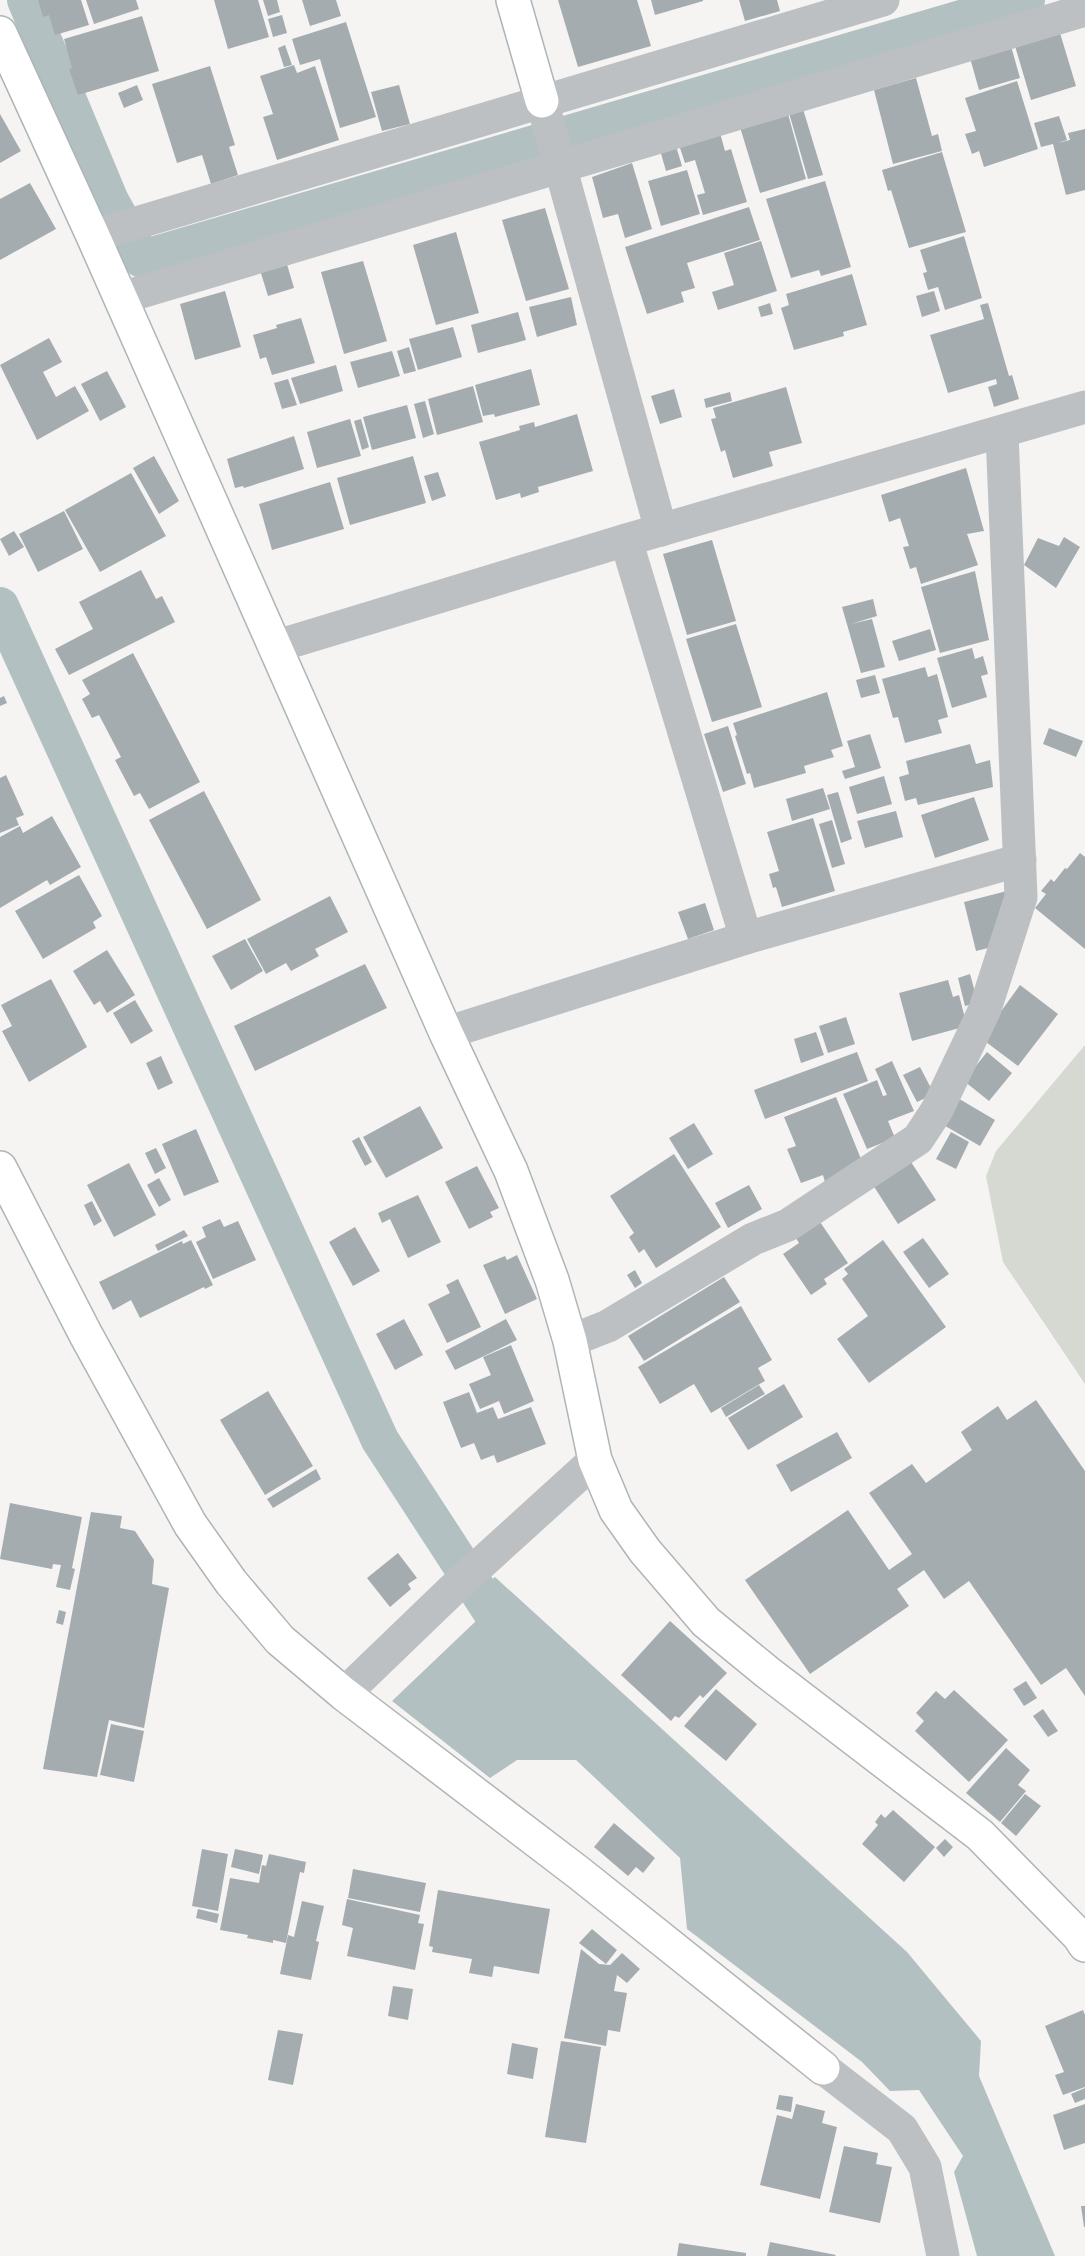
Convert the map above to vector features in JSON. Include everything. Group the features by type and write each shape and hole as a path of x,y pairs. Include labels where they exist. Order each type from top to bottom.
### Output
{"street":[{"path":"513,0 661,530"},
{"path":"115,229 545,112 883,0"},
{"path":"121,298 559,162 1085,10"},
{"path":"0,33 115,229 121,298 446,1033 512,1171 552,1280 570,1341 595,1460 616,1510 645,1551 706,1622 767,1672 980,1835 1079,1936 1085,1945"},
{"path":"274,647 626,540 1002,433 1085,407"},
{"path":"570,1341 608,1326 753,1239 788,1225 918,1139 937,1110 985,1009 1021,897 1002,433"},
{"path":"626,540 746,938"},
{"path":"446,1033 746,938 1020,860"},
{"path":"0,1168 86,1335 190,1524 231,1582 280,1640 344,1694 579,1873 902,2129 925,2167 943,2256"},
{"path":"344,1694 453,1589 595,1460"}],"shaded area":[{"path":"1085,1045 1085,1384 1003,1262 986,1176 996,1151"},
{"path":"495,1577 907,1952 981,2041 979,2076 1055,2256 977,2256 954,2172 963,2156 919,2090 890,2091 862,2062 687,1929 680,1858 576,1760 517,1760 490,1778 392,1701 477,1620 465,1600"}],"building":[{"path":"38,0 81,0 89,25 55,35 49,15 43,17"},
{"path":"86,0 136,0 139,9 94,24"},
{"path":"214,0 258,0 269,37 228,49"},
{"path":"263,0 277,0 280,12 268,16"},
{"path":"302,0 336,0 341,16 310,26"},
{"path":"558,0 637,0 651,46 578,67"},
{"path":"651,0 703,0 703,1 655,15"},
{"path":"739,0 777,0 780,11 745,21"},
{"path":"282,15 287,33 273,37 268,19"},
{"path":"142,16 159,71 78,95 69,69 72,68 64,39"},
{"path":"346,22 376,117 340,128 320,59 300,65 292,39"},
{"path":"1060,33 1076,86 1031,100 1015,46"},
{"path":"285,45 292,65 284,67 278,48"},
{"path":"1011,46 1020,78 979,90 970,58"},
{"path":"294,65 297,73 315,66 339,140 277,160 263,117 273,114 260,76"},
{"path":"210,66 235,145 229,147 238,175 211,184 202,155 177,163 152,84"},
{"path":"916,78 932,136 938,134 942,151 893,164 874,90"},
{"path":"1017,81 1038,149 984,167 979,151 972,154 965,134 976,131 965,98"},
{"path":"137,85 143,100 124,108 118,93"},
{"path":"399,85 410,124 382,131 371,92"},
{"path":"803,109 823,175 808,179 789,113"},
{"path":"0,114 21,151 0,163"},
{"path":"788,114 806,179 760,193 740,127"},
{"path":"1059,116 1067,140 1057,143 1070,140 1068,133 1085,129 1085,190 1066,195 1053,144 1041,147 1034,123"},
{"path":"720,133 725,151 731,149 747,202 703,215 697,195 705,193 695,160 685,163 679,145"},
{"path":"676,146 682,166 666,171 660,150"},
{"path":"942,152 966,232 909,248 891,190 888,191 882,170"},
{"path":"632,163 652,229 625,238 618,214 603,218 592,177"},
{"path":"687,170 700,214 661,226 648,181"},
{"path":"825,181 851,267 821,276 819,270 791,278 766,199"},
{"path":"30,183 56,229 0,260 0,199"},
{"path":"749,207 760,240 687,263 695,288 681,292 684,302 647,314 625,247"},
{"path":"545,208 569,289 526,301 502,220"},
{"path":"456,232 479,313 436,325 413,245"},
{"path":"964,236 982,298 945,310 938,287 928,290 923,273 927,272 920,250"},
{"path":"761,241 777,291 718,310 712,292 734,285 724,253"},
{"path":"286,261 294,288 268,296 260,270"},
{"path":"363,261 387,341 344,354 321,272"},
{"path":"852,274 867,325 843,332 844,336 794,350 781,308 789,305 786,294"},
{"path":"225,291 241,347 195,360 180,304"},
{"path":"934,291 940,311 922,317 916,296"},
{"path":"571,297 577,325 537,337 529,307"},
{"path":"770,303 773,314 761,317 758,307"},
{"path":"988,303 1009,376 1012,375 1019,399 994,407 988,387 997,384 996,379 948,393 930,335 984,319 980,305"},
{"path":"518,312 526,340 478,353 471,325"},
{"path":"301,318 315,363 272,375 266,357 260,359 253,335"},
{"path":"453,327 462,357 418,370 409,339"},
{"path":"49,338 62,362 43,372 56,397 75,386 89,411 37,440 0,365"},
{"path":"409,347 416,371 404,374 397,351"},
{"path":"392,351 400,376 358,388 350,362"},
{"path":"336,365 343,391 300,404 291,378"},
{"path":"531,369 540,405 495,417 494,414 483,416 475,385"},
{"path":"107,371 126,407 100,421 81,384"},
{"path":"288,379 297,405 282,409 274,383"},
{"path":"473,386 483,422 437,435 428,399"},
{"path":"786,387 802,443 769,452 773,466 733,478 725,450 721,452 711,419 716,418 713,408"},
{"path":"674,389 682,417 660,424 651,396"},
{"path":"730,392 732,401 706,408 704,399"},
{"path":"425,401 434,434 423,438 414,404"},
{"path":"407,405 416,438 372,450 363,417"},
{"path":"577,414 593,471 538,487 539,492 521,498 520,493 496,500 479,442 520,430 519,426 534,422 535,427"},
{"path":"350,419 361,456 317,468 307,432"},
{"path":"361,419 369,447 362,450 354,421"},
{"path":"294,436 304,469 244,488 243,486 235,488 227,459"},
{"path":"154,456 179,501 159,514 133,468"},
{"path":"413,456 426,503 350,525 337,478"},
{"path":"966,468 984,531 967,534 978,565 921,584 916,567 910,569 903,547 909,546 900,518 889,522 881,495"},
{"path":"438,472 446,496 432,501 424,476"},
{"path":"131,473 166,536 100,572 65,510"},
{"path":"330,482 344,529 272,550 259,504"},
{"path":"64,511 83,549 38,572 19,534"},
{"path":"14,531 24,547 9,556 0,539"},
{"path":"1064,537 1080,547 1056,588 1024,565 1038,538 1059,546"},
{"path":"712,540 736,621 687,635 663,554"},
{"path":"141,570 156,599 162,596 175,622 69,675 55,649 93,629 79,602"},
{"path":"975,571 989,640 940,653 921,587"},
{"path":"873,599 877,616 851,624 872,619 885,667 861,673 842,607"},
{"path":"736,624 762,707 712,722 686,639"},
{"path":"930,629 936,650 899,661 892,641"},
{"path":"972,648 975,659 983,656 988,674 981,676 987,697 952,708 937,658"},
{"path":"133,653 200,782 149,809 140,793 134,796 115,760 121,757 99,715 92,718 82,699 90,694 82,680"},
{"path":"925,667 928,677 937,674 948,717 938,720 942,733 905,743 898,717 893,718 882,679"},
{"path":"875,675 880,693 861,698 856,680"},
{"path":"827,692 843,746 831,750 834,757 804,766 806,773 754,788 750,773 747,774 733,723"},
{"path":"4,696 7,703 0,706 0,698"},
{"path":"728,726 746,784 723,792 704,734"},
{"path":"1049,728 1083,741 1076,757 1043,744"},
{"path":"870,734 881,768 845,779 842,771 855,767 847,741"},
{"path":"970,744 976,764 990,760 993,787 918,805 916,798 905,801 899,777 909,774 906,761"},
{"path":"6,775 24,815 16,818 19,825 0,833 0,778"},
{"path":"884,776 892,804 857,814 849,787"},
{"path":"823,788 830,809 792,821 786,799"},
{"path":"204,791 261,900 207,929 149,820"},
{"path":"838,792 852,839 841,843 827,795"},
{"path":"974,797 989,840 935,858 921,815"},
{"path":"896,811 903,837 865,848 857,821"},
{"path":"52,816 81,867 50,885 47,880 0,908 0,837 20,826 23,833"},
{"path":"813,818 835,891 782,907 769,874 779,871 767,832"},
{"path":"832,820 845,864 832,868 819,824"},
{"path":"1080,853 1085,857 1085,949 1035,908 1046,894 1041,891 1051,879 1054,882"},
{"path":"79,875 102,916 93,922 96,928 43,959 15,911"},
{"path":"1007,891 996,946 976,951 964,902"},
{"path":"330,896 348,932 315,949 319,956 291,971 286,963 266,974 247,939"},
{"path":"705,903 714,930 688,939 678,912"},
{"path":"245,939 263,971 231,990 212,956"},
{"path":"107,950 135,995 107,1013 100,1001 94,1005 73,971"},
{"path":"365,964 387,1008 255,1071 234,1026"},
{"path":"970,974 978,1003 965,1006 958,978"},
{"path":"51,979 87,1047 29,1082 2,1031 12,1026 1,1005"},
{"path":"948,980 953,997 959,995 967,1026 912,1041 899,993"},
{"path":"1020,985 1058,1014 1018,1066 986,1042 984,1035"},
{"path":"135,1000 153,1031 131,1044 113,1013"},
{"path":"846,1017 855,1044 828,1053 819,1026"},
{"path":"816,1032 824,1055 801,1063 794,1039"},
{"path":"857,1052 868,1081 765,1119 754,1090"},
{"path":"987,1052 1012,1073 989,1101 964,1081"},
{"path":"161,1056 173,1083 158,1090 146,1063"},
{"path":"892,1061 914,1111 888,1121 895,1138 867,1149 843,1094 877,1080 883,1096 887,1095 875,1069"},
{"path":"920,1067 934,1094 917,1102 903,1075"},
{"path":"836,1097 863,1164 825,1182 823,1175 801,1183 787,1149 796,1146 784,1117"},
{"path":"956,1097 995,1120 980,1146 940,1123"},
{"path":"420,1106 443,1148 386,1178 363,1137"},
{"path":"694,1123 713,1154 688,1169 669,1138"},
{"path":"196,1129 219,1182 184,1196 162,1144"},
{"path":"951,1132 969,1142 956,1169 936,1159"},
{"path":"359,1137 372,1162 365,1166 352,1141"},
{"path":"156,1148 166,1168 155,1174 145,1153"},
{"path":"674,1154 721,1227 656,1268 644,1249 639,1253 629,1237 634,1233 610,1196"},
{"path":"911,1162 936,1200 898,1224 873,1185"},
{"path":"129,1163 156,1215 114,1237 87,1185"},
{"path":"477,1166 499,1208 490,1212 493,1217 469,1229 445,1182"},
{"path":"159,1178 171,1200 159,1207 147,1185"},
{"path":"749,1185 762,1209 728,1228 715,1203"},
{"path":"418,1195 441,1242 408,1258 390,1219 382,1223 378,1213"},
{"path":"92,1201 102,1221 94,1226 84,1205"},
{"path":"220,1219 224,1227 238,1221 256,1260 213,1279 196,1242 206,1237 202,1227"},
{"path":"818,1219 848,1263 824,1279 827,1284 811,1295 783,1254 799,1243 794,1235"},
{"path":"355,1227 380,1271 353,1286 329,1242"},
{"path":"184,1230 188,1236 158,1251 155,1245"},
{"path":"923,1238 949,1274 929,1288 903,1252"},
{"path":"191,1240 213,1285 205,1289 204,1287 140,1318 131,1300 113,1310 99,1282 182,1241 183,1244"},
{"path":"883,1240 946,1327 869,1383 837,1339 868,1316 842,1279 848,1274 844,1269"},
{"path":"517,1255 537,1299 505,1314 483,1265 505,1256 507,1260"},
{"path":"635,1270 642,1283 635,1288 627,1275"},
{"path":"724,1277 740,1302 644,1361 628,1336"},
{"path":"458,1279 481,1327 447,1343 428,1304 450,1293 446,1285"},
{"path":"741,1306 772,1360 758,1368 765,1381 711,1413 694,1384 660,1404 638,1367"},
{"path":"404,1319 423,1355 395,1370 376,1334"},
{"path":"506,1319 517,1340 455,1370 445,1351"},
{"path":"511,1345 534,1401 504,1414 499,1401 480,1409 469,1384 491,1375 483,1357"},
{"path":"784,1384 803,1417 748,1450 728,1418"},
{"path":"759,1385 765,1394 726,1417 721,1408"},
{"path":"268,1391 313,1466 265,1495 220,1420"},
{"path":"469,1392 477,1413 493,1407 498,1419 531,1407 546,1444 497,1463 494,1455 481,1460 474,1443 461,1448 443,1402"},
{"path":"1036,1400 1085,1471 1085,1696 1066,1668 1041,1685 969,1581 944,1599 924,1570 897,1589 909,1606 810,1674 745,1580 848,1510 889,1570 912,1554 869,1493 912,1464 926,1483 972,1450 961,1432 998,1406 1007,1420"},
{"path":"837,1432 852,1458 791,1492 776,1465"},
{"path":"316,1469 321,1479 273,1508 267,1499"},
{"path":"10,1503 82,1517 70,1590 56,1587 61,1565 53,1564 52,1569 0,1559"},
{"path":"91,1512 122,1516 120,1528 135,1531 154,1560 152,1584 169,1588 144,1728 109,1720 97,1777 43,1769"},
{"path":"398,1553 417,1578 408,1584 411,1589 390,1607 367,1578"},
{"path":"59,1610 66,1612 63,1625 56,1623"},
{"path":"670,1621 727,1673 703,1698 700,1695 679,1718 675,1716 671,1721 621,1675"},
{"path":"1026,1681 1037,1698 1024,1706 1013,1689"},
{"path":"716,1689 757,1724 726,1761 684,1726"},
{"path":"954,1690 1008,1740 969,1782 915,1731 924,1721 916,1713 936,1691 945,1699"},
{"path":"1043,1709 1058,1731 1048,1737 1033,1716"},
{"path":"111,1724 144,1731 134,1782 100,1775"},
{"path":"1006,1748 1030,1770 1018,1785 1026,1791 1000,1822 966,1793"},
{"path":"1025,1794 1041,1806 1016,1836 1001,1823"},
{"path":"893,1810 935,1847 904,1882 862,1844 878,1825 875,1822 881,1814 885,1818"},
{"path":"614,1823 655,1858 643,1873 636,1867 628,1876 594,1847"},
{"path":"945,1839 953,1847 944,1857 936,1848"},
{"path":"202,1849 228,1854 218,1911 192,1906"},
{"path":"235,1849 263,1855 259,1874 231,1867"},
{"path":"269,1854 306,1862 304,1873 300,1872 286,1943 247,1938 248,1935 220,1930 230,1878 259,1883 262,1865 266,1866"},
{"path":"353,1869 426,1883 420,1912 348,1898"},
{"path":"438,1890 550,1909 539,1974 494,1966 492,1977 469,1973 472,1959 432,1952 433,1947 429,1946"},
{"path":"347,1899 420,1915 418,1923 424,1924 415,1970 347,1956 353,1928 342,1925"},
{"path":"302,1901 324,1906 316,1941 319,1942 311,1980 280,1974 288,1935 294,1937"},
{"path":"198,1909 219,1914 217,1923 196,1918"},
{"path":"592,1929 617,1950 606,1964 579,1943"},
{"path":"581,1949 599,1964 610,1965 622,1953 640,1969 627,1983 617,1975 614,1991 627,1993 620,2032 608,2030 606,2046 564,2038"},
{"path":"393,1986 413,1989 408,2020 388,2016"},
{"path":"1083,2010 1085,2015 1085,2087 1063,2095 1055,2075 1064,2072 1045,2026"},
{"path":"278,2030 303,2034 293,2085 268,2080"},
{"path":"561,2041 601,2047 586,2143 545,2137"},
{"path":"512,2043 538,2048 533,2079 507,2074"},
{"path":"1085,2088 1085,2099 1075,2103 1071,2094"},
{"path":"779,2095 793,2097 791,2112 776,2109"},
{"path":"796,2104 825,2111 822,2123 837,2127 820,2199 760,2185 777,2115 792,2119"},
{"path":"1085,2104 1085,2143 1064,2150 1053,2115"},
{"path":"844,2146 878,2153 876,2164 892,2167 880,2223 829,2212"},
{"path":"1081,2206 1085,2206 1085,2227 1084,2227"},
{"path":"770,2242 836,2255 767,2256"},
{"path":"679,2243 746,2253 746,2256 677,2256"}],"waterway":[{"path":"26,0 110,201 142,259 1026,0"},
{"path":"0,606 380,1440 506,1634"}]}
